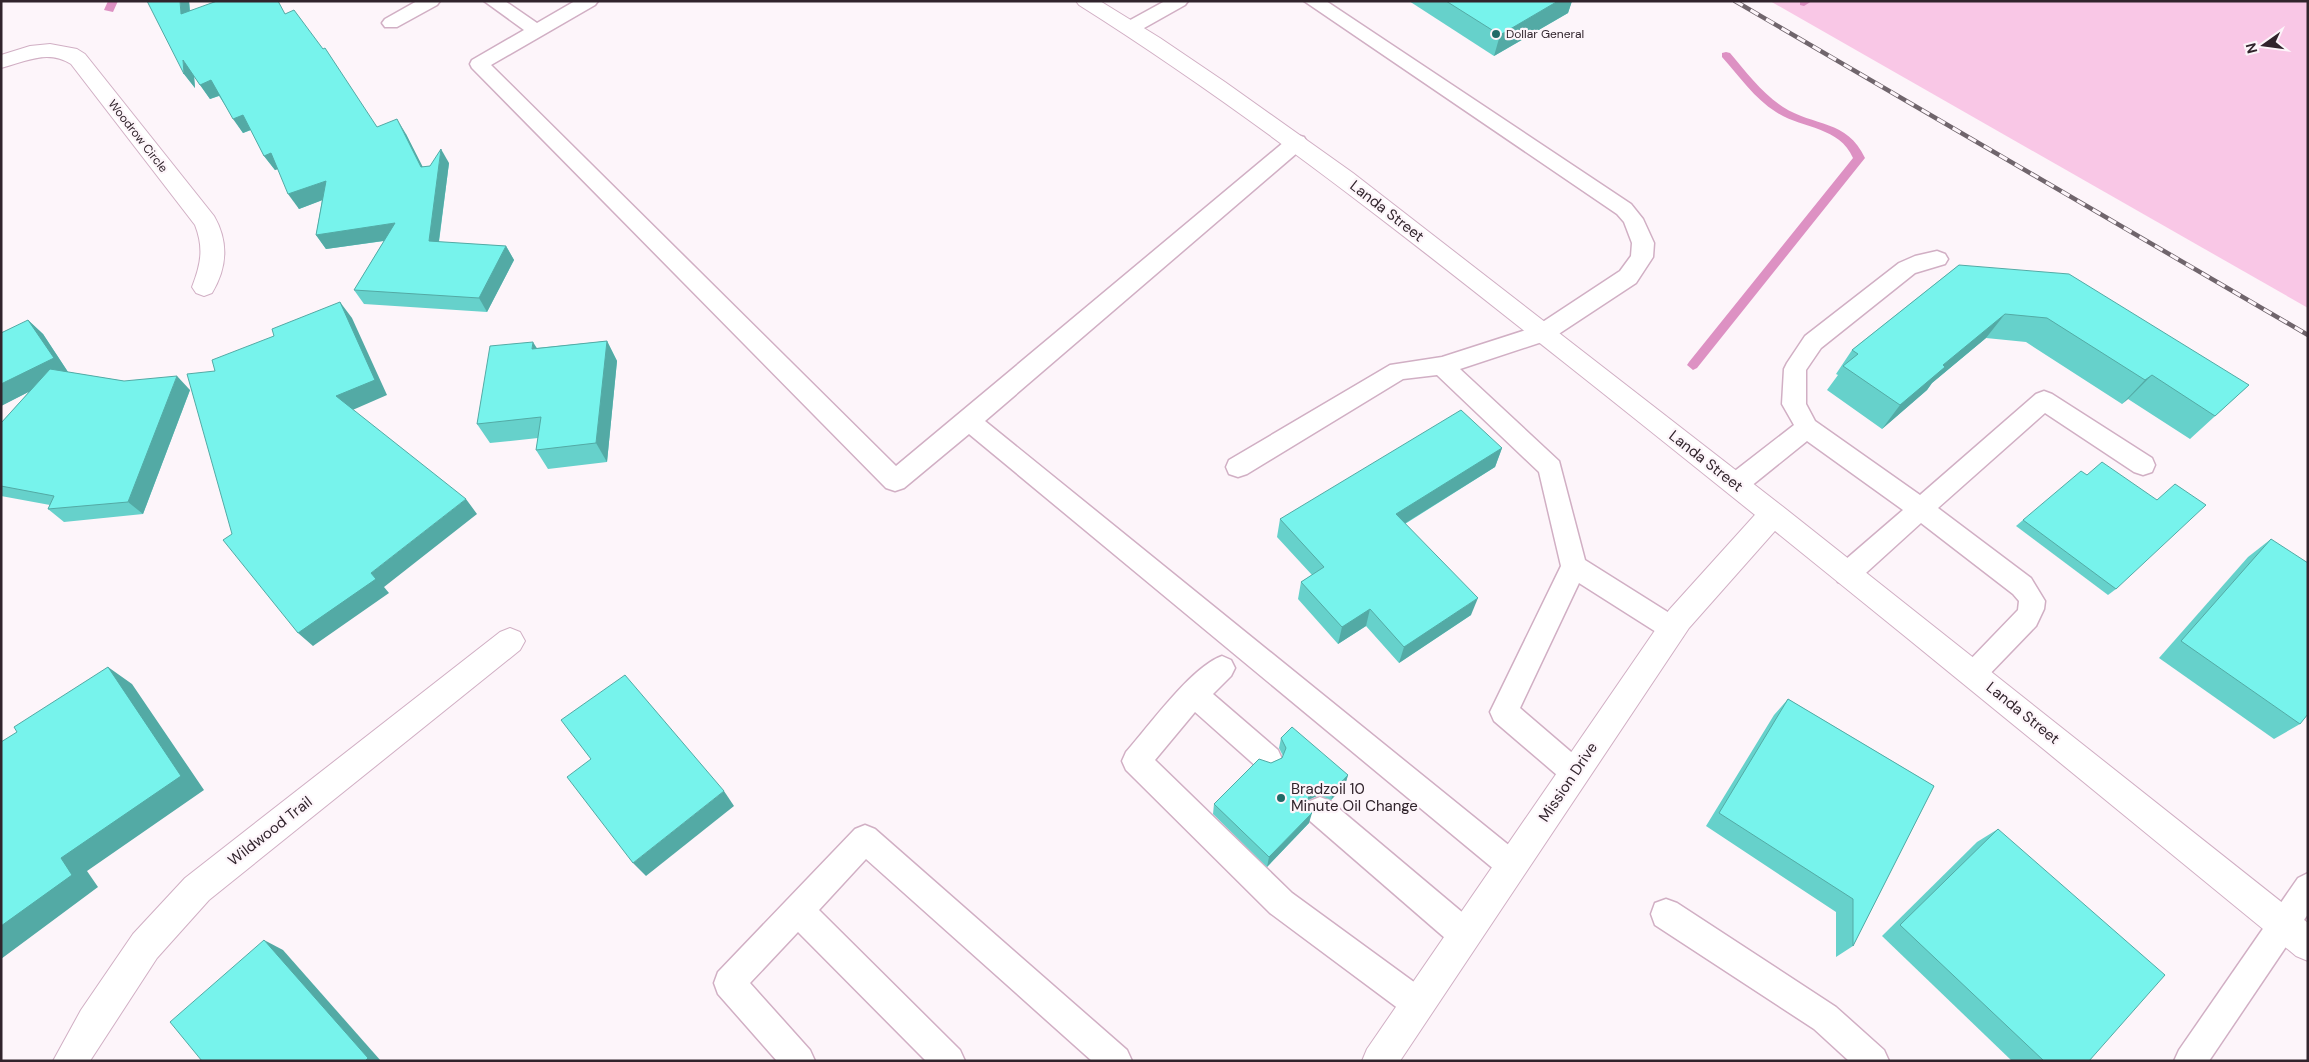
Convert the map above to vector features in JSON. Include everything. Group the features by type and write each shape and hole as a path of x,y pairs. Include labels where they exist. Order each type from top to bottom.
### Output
{"street":[{"name":"Landa Street","path":"1086,1 1130,28 1297,142 1736,484 1974,673 2308,944"},
{"name":"Woodrow Circle","path":"1,62 32,52 46,50 72,54 78,59 206,222 215,241 214,262 204,287"},
{"name":"Mission Drive","path":"1380,1061 1464,934 1673,629 1772,514"},
{"name":"Wildwood Trail","path":"70,1061 93,1022 145,946 197,889 510,641"}],"lane":[{"path":"391,23 431,1"},
{"path":"493,1 537,31"},
{"path":"589,1 479,64 895,481 969,421 1297,142"},
{"path":"1130,28 1179,1"},
{"path":"1238,467 1398,371 1442,366 1543,333 1628,277 1642,257 1643,243 1633,219 1624,209 1313,1"},
{"path":"1937,259 1923,261 1907,268 1813,342 1795,369 1794,404 1807,428 1921,509 2022,586 2032,597 2033,609 2028,618 1974,673"},
{"path":"1442,366 1550,468 1574,566 1504,712 1574,772"},
{"path":"1847,574 2044,400 2143,465"},
{"path":"969,421 1511,865"},
{"path":"1736,484 1807,428"},
{"path":"1574,566 1673,629"},
{"path":"1222,668 1194,694 1136,761 1281,903 1418,1004"},
{"path":"1194,694 1268,759"},
{"path":"1320,811 1464,934"},
{"path":"799,1061 729,983 865,839 1116,1061"},
{"path":"2190,1061 2308,888"},
{"path":"798,911 949,1061"},
{"path":"1666,914 1825,1018 1873,1061"}],"shaded area":[{"path":"1770,1 2308,1 2308,308"}],"building":[{"path":"147,1 180,1 181,14 217,1 278,1 285,14 294,10 323,49 325,48 377,127 397,119 421,167 430,166 441,149 429,241 506,246 479,298 354,290 395,223 316,235 326,181 288,194 271,153 264,156 243,115 233,119 211,80 200,85 183,60 184,74"},
{"path":"1446,1 1558,1 1500,35"},
{"path":"1959,265 2069,274 2249,385 2215,416 2152,375 2145,380 2047,318 2005,314 1943,365 1945,367 1900,405 1843,366 1858,354 1852,350"},
{"path":"340,302 375,380 336,396 466,499 371,573 376,579 298,633 223,540 232,534 187,374 215,371 212,360 274,336 272,329"},
{"path":"28,320 54,358 1,384 1,333"},
{"path":"607,341 596,443 536,450 541,417 477,424 490,346 533,342 532,349"},
{"path":"50,369 124,381 177,376 128,502 48,509 54,496 1,486 1,423"},
{"path":"1461,410 1502,448 1396,514 1478,598 1404,647 1370,609 1342,627 1301,582 1324,567 1280,519"},
{"path":"2102,462 2157,500 2175,484 2206,505 2116,589 2023,520 2081,471 2087,475"},
{"path":"2271,539 2308,563 2308,714 2300,724 2181,641"},
{"path":"108,667 181,776 61,858 72,875 1,926 1,742 17,732 14,727"},
{"path":"625,675 724,791 633,863 567,777 591,759 561,720"},
{"path":"1788,699 1934,786 1853,946 1853,899 1719,813"},
{"name":"Bradzoil 10 Minute Oil Change","path":"1292,727 1348,775 1334,790 1322,785 1311,790 1307,802 1312,813 1269,857 1214,804 1259,759 1271,763 1282,758 1286,748 1281,738"},
{"path":"1998,829 2165,975 2089,1061 2044,1061 1900,925"},
{"path":"264,940 368,1058 365,1061 202,1061 170,1022"}],"waterway":[{"path":"109,10 113,1"},
{"path":"1693,365 1859,158 1854,147 1837,132 1790,116 1772,104 1726,55"}],"railway":[{"path":"1735,1 2308,335"}],"place":[{"name":"Dollar General","path":"1496,34"},
{"name":"Bradzoil 10 Minute Oil Change","path":"1281,798"}]}
